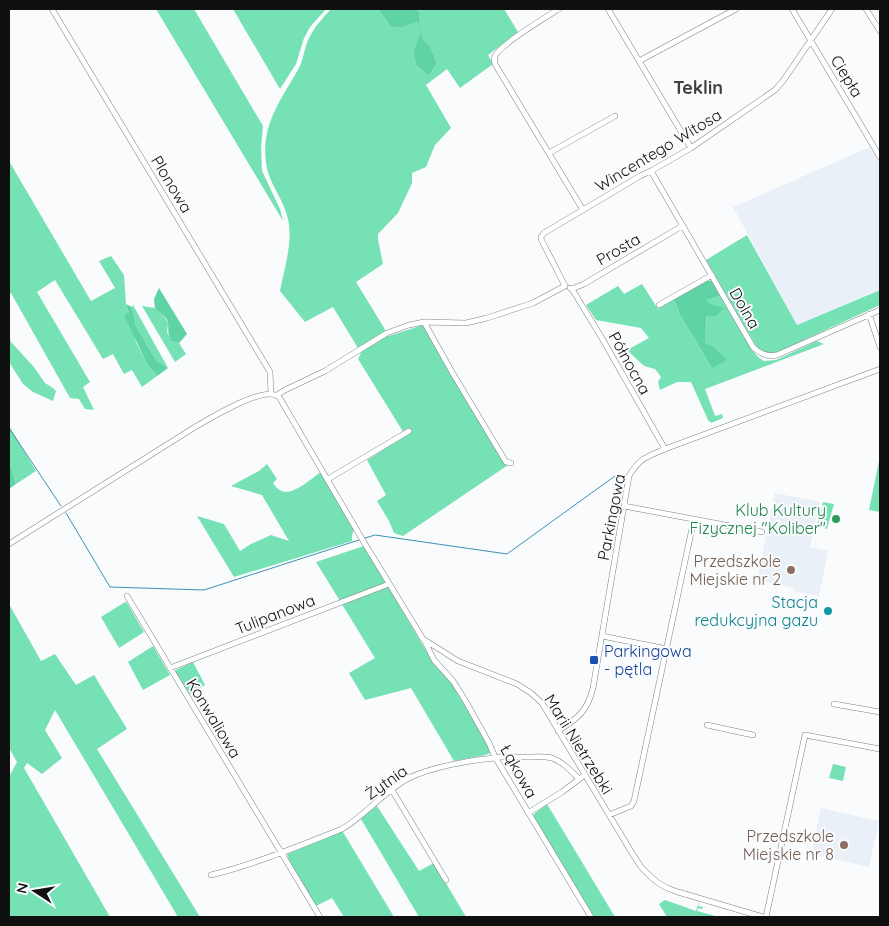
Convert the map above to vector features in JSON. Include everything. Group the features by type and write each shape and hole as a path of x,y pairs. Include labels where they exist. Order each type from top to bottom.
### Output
{"street":[{"name":"Plonowa","path":"52,9 270,372 271,394"},
{"path":"559,9 516,37 494,58 495,64 583,210"},
{"path":"608,9 691,148"},
{"path":"639,61 736,9"},
{"name":"Ciepła","path":"792,9 880,156"},
{"name":"Wincentego Witosa","path":"565,286 546,250 542,235 640,176 651,172 691,148 774,90 784,81 832,9"},
{"path":"866,9 880,31"},
{"path":"549,152 615,116"},
{"name":"Dolna","path":"651,172 753,347 759,353 767,356 781,354 869,314"},
{"name":"Prosta","path":"572,289 584,284 682,226"},
{"path":"659,305 712,275"},
{"path":"9,544 222,411 250,398 271,394 277,396 285,390 325,371 387,333 424,322 466,323 533,303 565,286 572,289"},
{"name":"Północna","path":"572,289 664,449"},
{"path":"880,310 869,314 880,346"},
{"path":"424,322 506,462 511,463"},
{"name":"Parkingowa","path":"558,731 576,719 590,700 629,476 636,464 647,456 664,449 880,369"},
{"name":"Marii Nietrzebki","path":"277,396 424,639 458,661 517,684 531,693 542,704 641,867 657,882 678,892 765,917"},
{"path":"328,479 408,431"},
{"path":"624,506 762,532"},
{"path":"609,815 631,806 634,801 694,519"},
{"name":"Tulipanowa","path":"170,668 389,584"},
{"name":"Konwaliowa","path":"127,596 320,917"},
{"path":"602,636 667,649"},
{"name":"Łąkowa","path":"424,639 434,660 453,681 465,700 490,743 495,757 591,917"},
{"path":"834,704 880,712"},
{"path":"707,725 753,735"},
{"path":"765,917 805,735 880,749"},
{"name":"Żytnia","path":"211,876 282,853 342,829 409,778 431,770 495,757 536,757 560,761 579,779"},
{"path":"528,813 585,775"},
{"path":"392,790 446,880"}],"shaded area":[{"path":"870,147 880,163 880,289 797,325 733,207"},
{"path":"775,493 820,502 810,547 828,551 819,596 757,580"},
{"name":"Przedszkole Miejskie nr 8","path":"821,808 879,821 869,867 811,854"}],"green space":[{"path":"156,9 194,9 263,126 261,147 262,171 280,209 283,221"},
{"path":"233,9 326,9 310,27 304,38 296,64 280,89"},
{"path":"331,9 378,9 391,27 401,28 417,22 420,34 413,52 416,65 429,76 437,63 430,46 423,39 419,24 419,12 416,9 504,9 518,32 488,55 493,64 460,88 447,69 426,85 451,128 435,145 426,167 412,173 412,183 398,213 378,234 383,264 356,282 389,336 423,325 508,465 403,536 394,533 377,501 386,495 367,460 405,436 402,430 358,359 361,353 333,307 305,322 280,291 290,231 286,212 267,170 265,149 269,124 300,65 309,38"},
{"path":"378,9 416,9 419,12 419,24 423,39 430,46 437,63 429,76 416,65 413,52 420,34 417,22 401,28 391,27"},
{"path":"9,161 91,301 115,288 99,261 111,256 124,275 126,304 136,342 147,364 157,376 142,387 132,370 124,374 113,354 103,359 55,280 37,292 90,382 83,387 94,410 85,409 79,399 70,398 11,293 9,294"},
{"path":"747,235 797,325 880,290 880,305 782,350 774,353 765,353 756,346 706,260"},
{"path":"706,280 712,281 720,296 707,300 709,304 724,308 716,316 707,316 705,344 712,346 727,360 712,368 680,315 673,299"},
{"path":"642,284 658,309 673,299 680,315 712,368 705,344 707,300 720,296 751,349 764,361 776,360 817,341 824,344 705,389 715,416 722,414 723,418 711,423 691,382 677,382 660,390 658,382 661,377 655,369 644,366 627,350 649,338 641,328 596,320 586,305 618,286 624,294"},
{"path":"159,288 187,334 179,343 171,341 167,319 155,308 154,299"},
{"path":"126,304 132,307 136,326 156,360 168,368 157,376 147,364 125,317 126,313 129,313"},
{"path":"133,305 168,368 156,360 136,326"},
{"path":"142,306 155,308 164,316 168,323 167,332 171,341 179,343 186,354 175,362"},
{"path":"9,335 11,342 33,366 45,383 56,391 53,401 33,392 23,384 9,362"},
{"path":"9,426 36,471 16,484 9,460"},
{"path":"9,460 16,484 9,489"},
{"path":"880,461 880,512 869,510"},
{"path":"267,464 277,479 273,483 279,490 286,492 297,489 321,472 354,530 352,541 234,577 197,516 224,524 240,551 271,535 289,541 262,495 231,486 259,471"},
{"path":"823,502 834,504 827,529 817,526"},
{"path":"364,546 431,659 452,684 490,748 490,753 454,761 411,688 365,700 349,673 375,658 316,562"},
{"path":"125,602 144,632 119,648 101,617"},
{"path":"9,604 41,661 55,654 76,685 94,675 127,729 97,749 200,917 178,917 55,710 45,730 62,758 42,774 27,763 24,768 110,917 9,917 9,776 17,762 9,748"},
{"path":"153,646 170,675 143,690 128,662"},
{"path":"193,662 205,685 189,694 176,670"},
{"path":"833,764 846,767 843,781 829,778"},
{"path":"547,804 615,917 593,917 533,819 534,814"},
{"path":"377,806 419,871 434,863 466,917 419,917 361,819"},
{"path":"342,831 394,917 344,917 332,898 316,906 292,868 287,854"},
{"path":"665,900 696,911 699,901 698,906 703,907 702,909 698,908 697,911 719,917 667,917 659,904"}],"waterway":[{"path":"9,428 61,506"},
{"path":"365,538 375,535 507,554 615,476"},
{"path":"66,513 110,587 204,590 359,540"}],"place":[{"name":"Klub Kultury Fizycznej \"Koliber\"","path":"836,519"},
{"name":"Przedszkole Miejskie nr 2","path":"791,570"},
{"name":"Stacja redukcyjna gazu","path":"828,611"},
{"name":"Parkingowa - pętla","path":"594,660"},
{"name":"Przedszkole Miejskie nr 8","path":"844,845"}],"district":[{"name":"Teklin","path":"698,88"}]}
